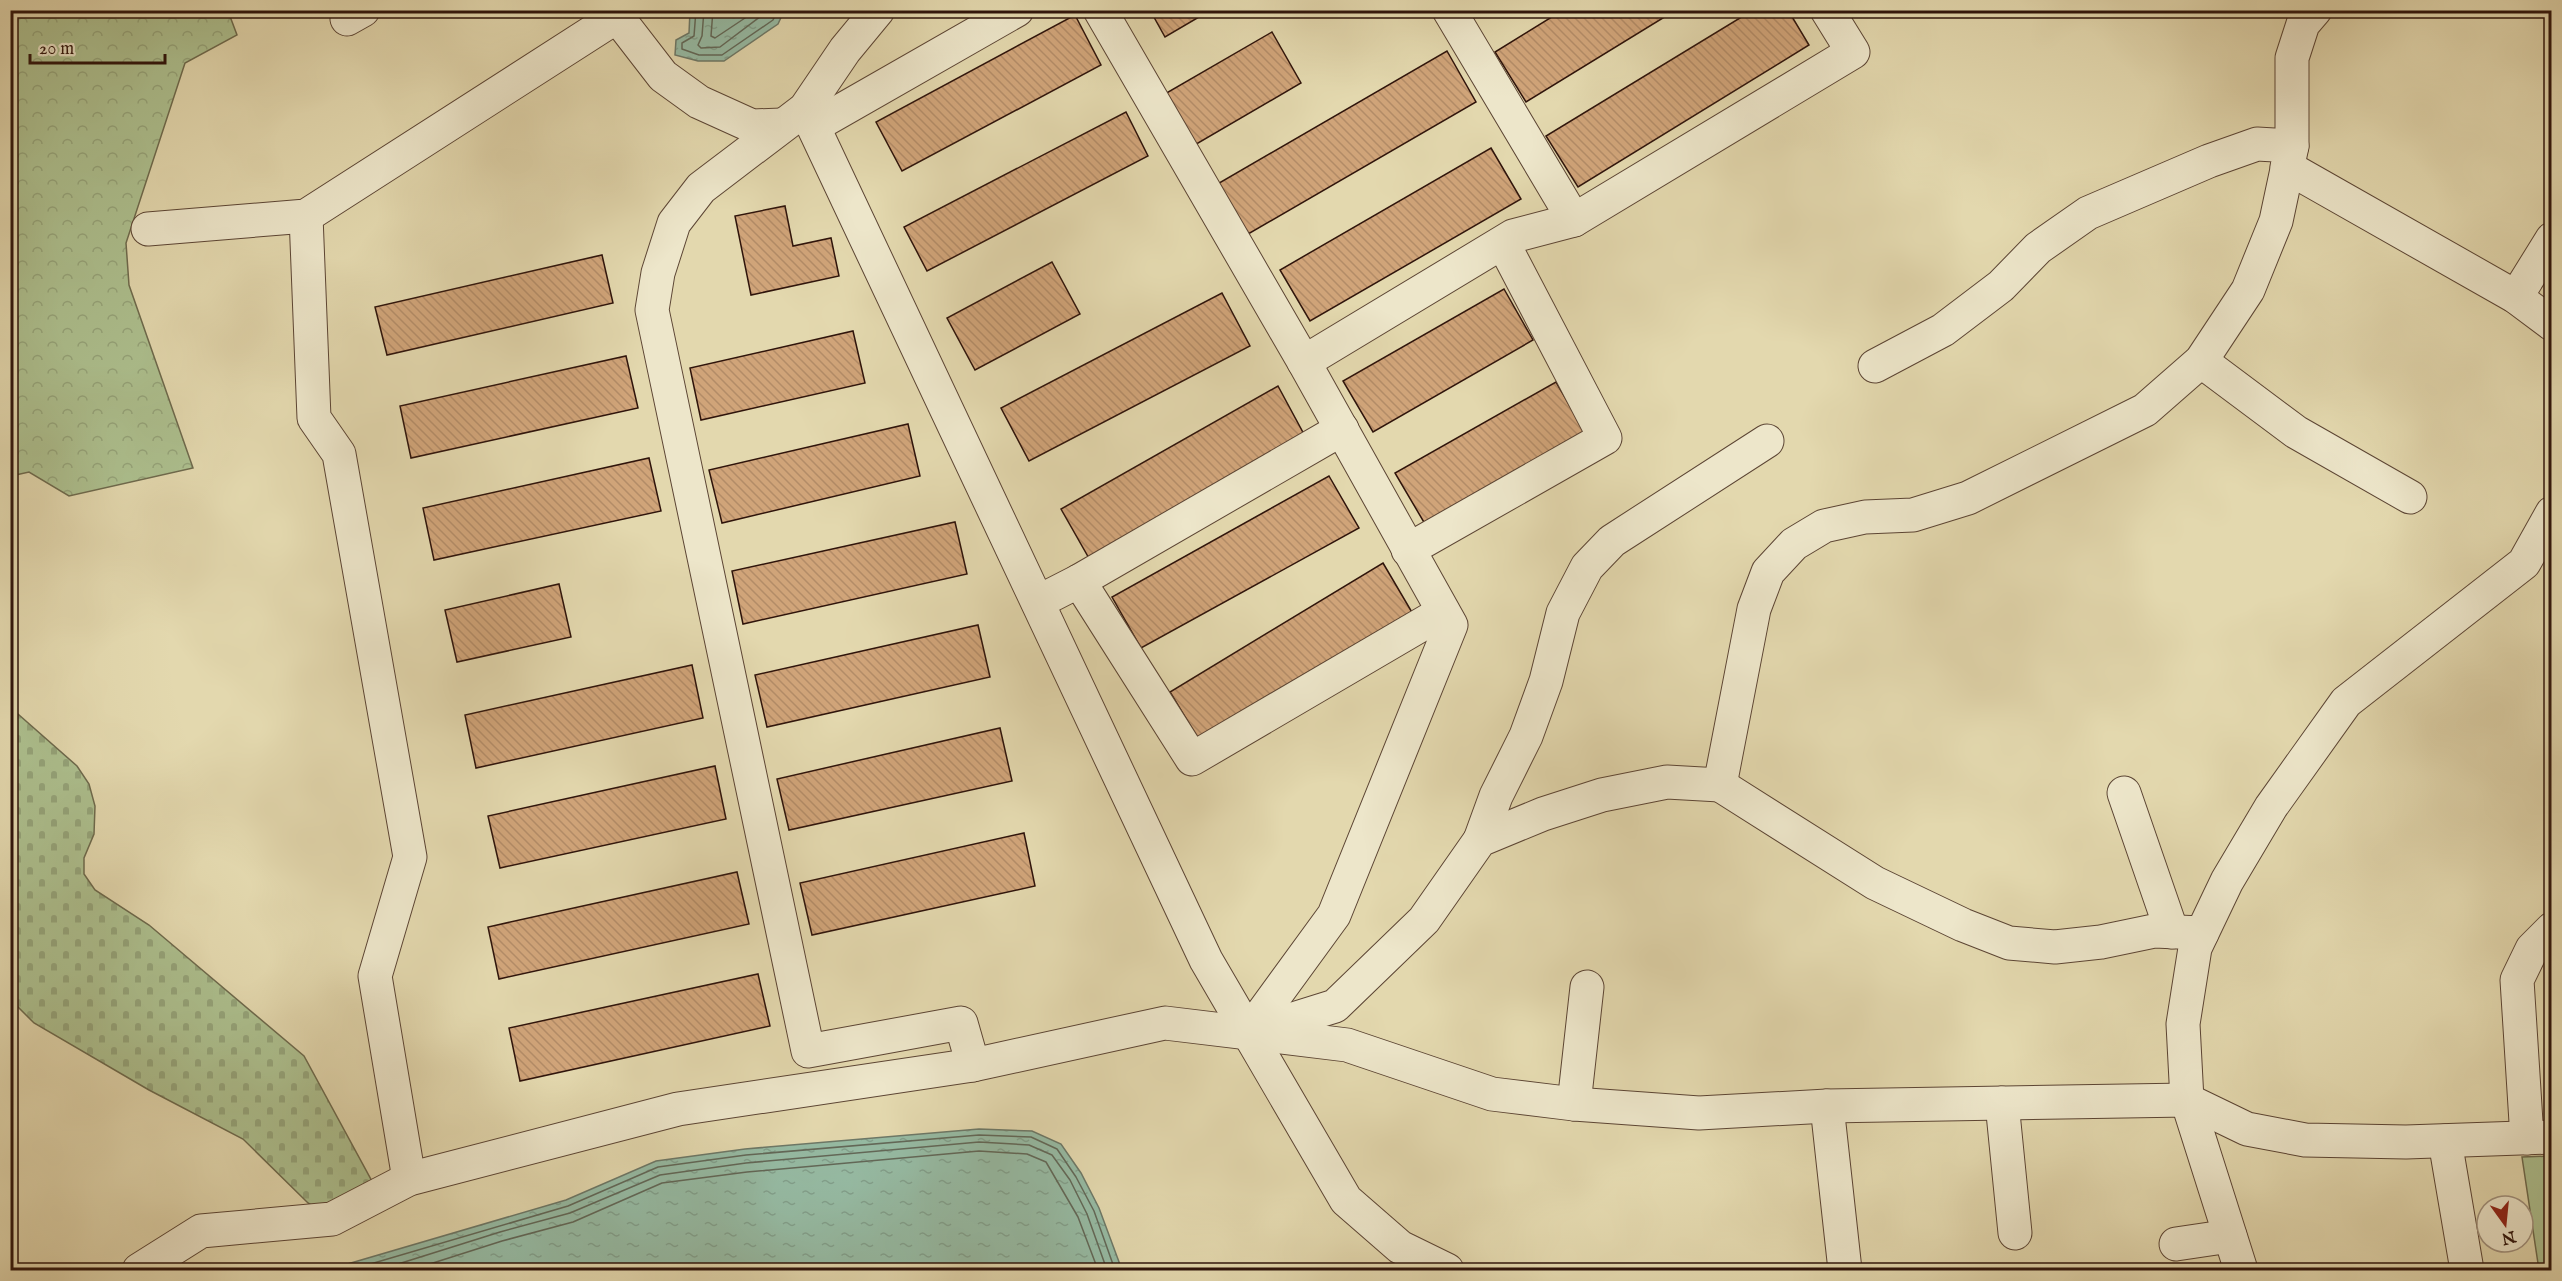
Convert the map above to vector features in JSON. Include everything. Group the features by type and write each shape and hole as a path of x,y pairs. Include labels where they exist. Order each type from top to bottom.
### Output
{"street":[{"path":"800,120 844,50 878,10"},
{"path":"972,1065 961,1023 808,1052 652,310 658,273 674,223 701,188 800,120 1017,10"},
{"path":"1101,10 1304,362 1450,625 1334,915 1248,1033"},
{"path":"1449,10 1574,220"},
{"path":"1304,362 1513,236 1574,220 1853,52 1827,10"},
{"path":"1720,785 1754,609 1768,572 1794,544 1824,526 1865,517 1913,514 1968,498 2145,410 2201,361 2248,290 2276,221 2290,156 2292,58 2303,24 2315,10"},
{"path":"148,229 306,216 614,14 663,76 699,102 752,126 800,120"},
{"path":"800,120 1038,602 1206,960 1346,1200 1400,1246 1447,1270"},
{"path":"1875,366 1943,330 2001,286 2038,248 2088,213 2209,161 2257,144 2290,156 2516,297 2552,324"},
{"path":"306,216 314,418 339,454 410,857 375,975 409,1179"},
{"path":"2516,297 2552,239"},
{"path":"1408,550 1605,438 1503,243"},
{"path":"2201,361 2296,432 2410,497"},
{"path":"1038,602 1079,581 1342,429"},
{"path":"1248,1033 1335,1006 1424,920 1480,840 1496,796 1526,736 1546,681 1563,613 1587,567 1612,541 1767,441"},
{"path":"2187,932 2227,881 2271,807 2346,702 2524,563 2552,513"},
{"path":"1079,581 1192,759 1443,612"},
{"path":"1480,840 1543,814 1602,795 1667,783 1720,785 1875,883 1963,925 2009,943 2055,946 2101,942 2154,931 2187,932"},
{"path":"2124,793 2195,948 2183,1024 2187,1100 2241,1270"},
{"path":"139,1270 201,1231 332,1219 409,1179 678,1109 972,1065 1165,1023 1347,1045 1492,1094 1574,1104 1699,1113 1827,1106 2187,1100 2247,1129 2305,1140 2445,1141 2539,1138 2517,980 2532,949 2552,929"},
{"path":"1574,1104 1587,987"},
{"path":"2002,1103 2015,1233"},
{"path":"1827,1106 1845,1270"},
{"path":"2445,1141 2467,1270"},
{"path":"2176,1244 2230,1236"}],"green space":[{"path":"11,10 228,11 237,35 185,63 126,243 129,285 193,468 69,496 29,472 11,476"},
{"path":"10,707 77,766 89,784 95,806 94,834 84,858 84,874 95,890 149,925 304,1056 374,1185 319,1210 308,1203 243,1139 149,1090 34,1023 11,1000"},
{"path":"2551,1156 2551,1270 2539,1270 2535,1243 2535,1194 2528,1194 2522,1157"}],"water":[{"path":"690,10 784,11 778,24 724,61 698,61 675,55 676,40 689,33"},
{"path":"979,1129 1032,1131 1061,1144 1081,1173 1099,1208 1122,1270 327,1270 566,1200 656,1161 745,1149"}],"building":[{"path":"1150,10 1211,10 1165,37"},
{"path":"1563,10 1676,10 1526,102 1495,52"},
{"path":"1753,10 1788,10 1809,45 1578,187 1546,136"},
{"path":"1075,15 1101,65 902,171 876,122"},
{"path":"1272,32 1301,83 1193,146 1163,95"},
{"path":"1447,51 1476,102 1243,237 1214,186"},
{"path":"1126,112 1148,156 927,271 904,227"},
{"path":"1491,148 1521,199 1310,321 1280,270"},
{"path":"785,206 793,246 831,238 839,276 751,295 735,216"},
{"path":"602,255 613,303 387,355 375,307"},
{"path":"1052,262 1080,314 975,370 947,318"},
{"path":"1504,289 1533,340 1373,432 1343,381"},
{"path":"1222,293 1250,346 1029,461 1001,408"},
{"path":"853,331 865,383 701,420 690,368"},
{"path":"626,356 638,408 411,458 400,406"},
{"path":"1556,382 1586,433 1425,524 1395,473"},
{"path":"1278,386 1306,438 1090,560 1061,509"},
{"path":"908,424 920,476 722,523 709,470"},
{"path":"649,458 661,511 434,560 423,508"},
{"path":"1329,476 1359,528 1141,648 1112,597"},
{"path":"955,522 967,574 743,624 732,571"},
{"path":"1383,563 1413,614 1200,742 1170,692"},
{"path":"559,584 571,637 457,662 445,610"},
{"path":"978,625 990,677 767,727 755,675"},
{"path":"692,665 703,718 476,768 465,715"},
{"path":"1000,728 1012,781 789,830 777,779"},
{"path":"715,766 726,819 500,868 488,816"},
{"path":"1024,833 1035,886 812,935 800,883"},
{"path":"737,872 749,924 499,979 488,927"},
{"path":"758,974 770,1026 520,1081 509,1028"}]}
